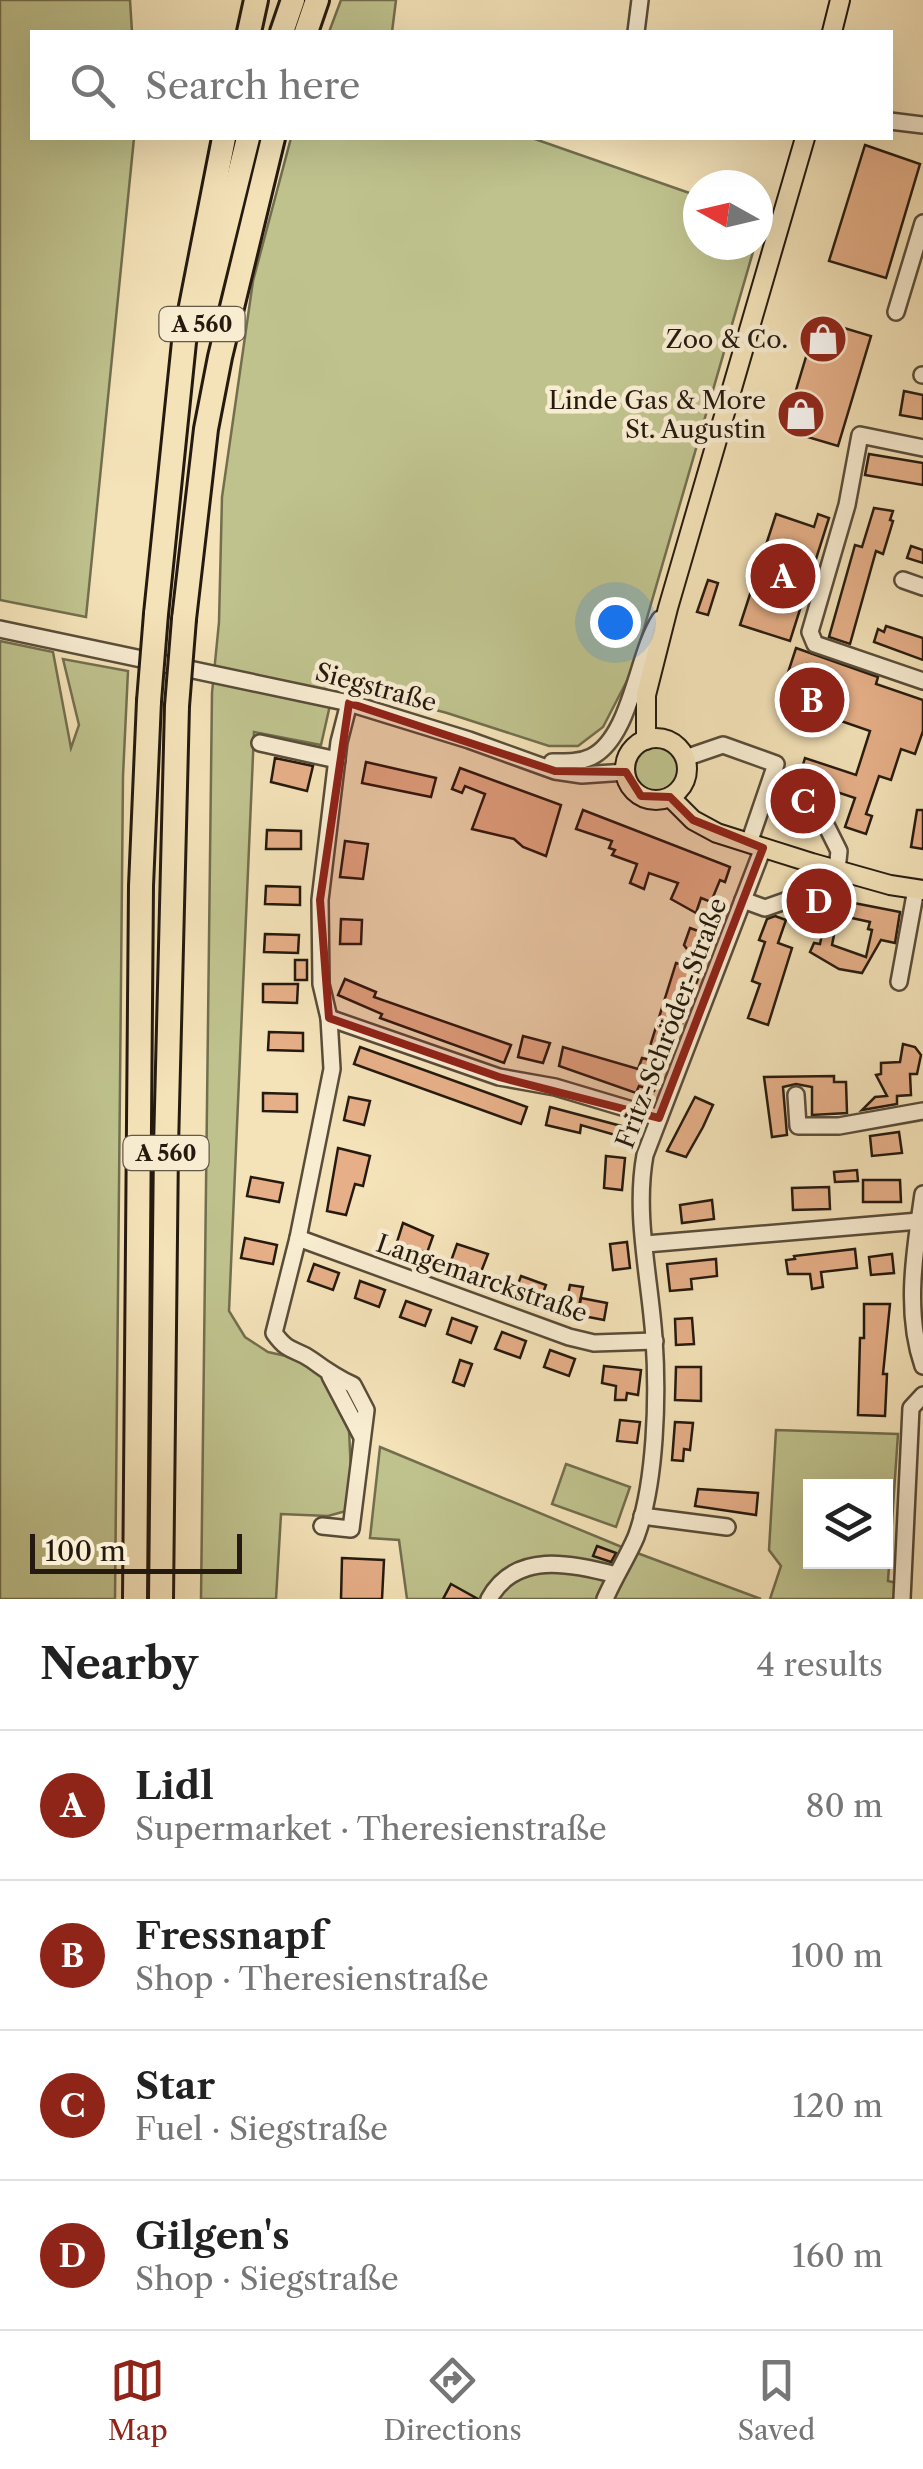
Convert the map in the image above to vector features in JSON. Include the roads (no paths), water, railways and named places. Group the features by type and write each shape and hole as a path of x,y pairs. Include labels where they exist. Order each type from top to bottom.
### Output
{"highway":[{"path":"249,30 256,0"},
{"path":"283,30 293,0"},
{"path":"307,30 317,0"},
{"path":"166,514 184,342 224,140"},
{"name":"A 560","path":"135,1599 142,849 149,701 166,514 195,354 248,140"},
{"name":"A 560","path":"161,1599 168,1015 177,706 206,429 273,140"}],"main road":[{"path":"832,30 840,0"},
{"path":"646,740 646,695 668,608 803,140"},
{"path":"664,739 685,758 683,784 670,797 660,800 641,796 628,782 630,752 646,740 664,739"},
{"path":"670,797 693,820 756,846 919,889"}],"street":[{"path":"636,30 640,0"},
{"path":"893,121 923,125"},
{"path":"896,312 923,224"},
{"path":"923,448 860,435 847,506 810,632 815,644 923,682"},
{"path":"903,580 923,587"},
{"path":"528,760 580,761 603,748 626,706 656,624 668,608"},
{"name":"Siegstraße","path":"0,628 349,703 555,771 626,772"},
{"path":"322,1526 351,1529 366,1410 354,1386 330,1376 309,1358 286,1350 274,1333 298,1238 332,1069 329,1018 320,984 320,900 337,760 349,703"},
{"path":"260,743 337,760"},
{"name":"Fritz-Schröder-Straße","path":"605,1599 642,1516 656,1398 641,1211 642,1172 743,900 776,764 723,745 685,758"},
{"path":"764,804 788,812"},
{"path":"808,818 825,823 839,851 837,870"},
{"path":"899,982 919,889"},
{"path":"743,900 765,908 785,901"},
{"path":"329,1018 498,1077 555,1087 660,1118"},
{"path":"796,1095 798,1126 839,1126 923,1111"},
{"path":"646,1244 922,1207 912,1319 923,1366"},
{"name":"Langemarckstraße","path":"298,1238 569,1338 594,1342 654,1340"},
{"path":"902,1599 910,1408 923,1395"},
{"path":"642,1516 727,1527"},
{"path":"489,1599 498,1582 527,1565 578,1564 616,1575"}],"place":[{"name":"Zoo & Co.","path":"823,339"},
{"name":"Linde Gas & More St. Augustin","path":"801,414"},
{"name":"Lidl","path":"783,576"},
{"name":"Fressnapf","path":"812,700"},
{"name":"Star","path":"803,801"},
{"name":"Gilgen's","path":"819,901"}]}
